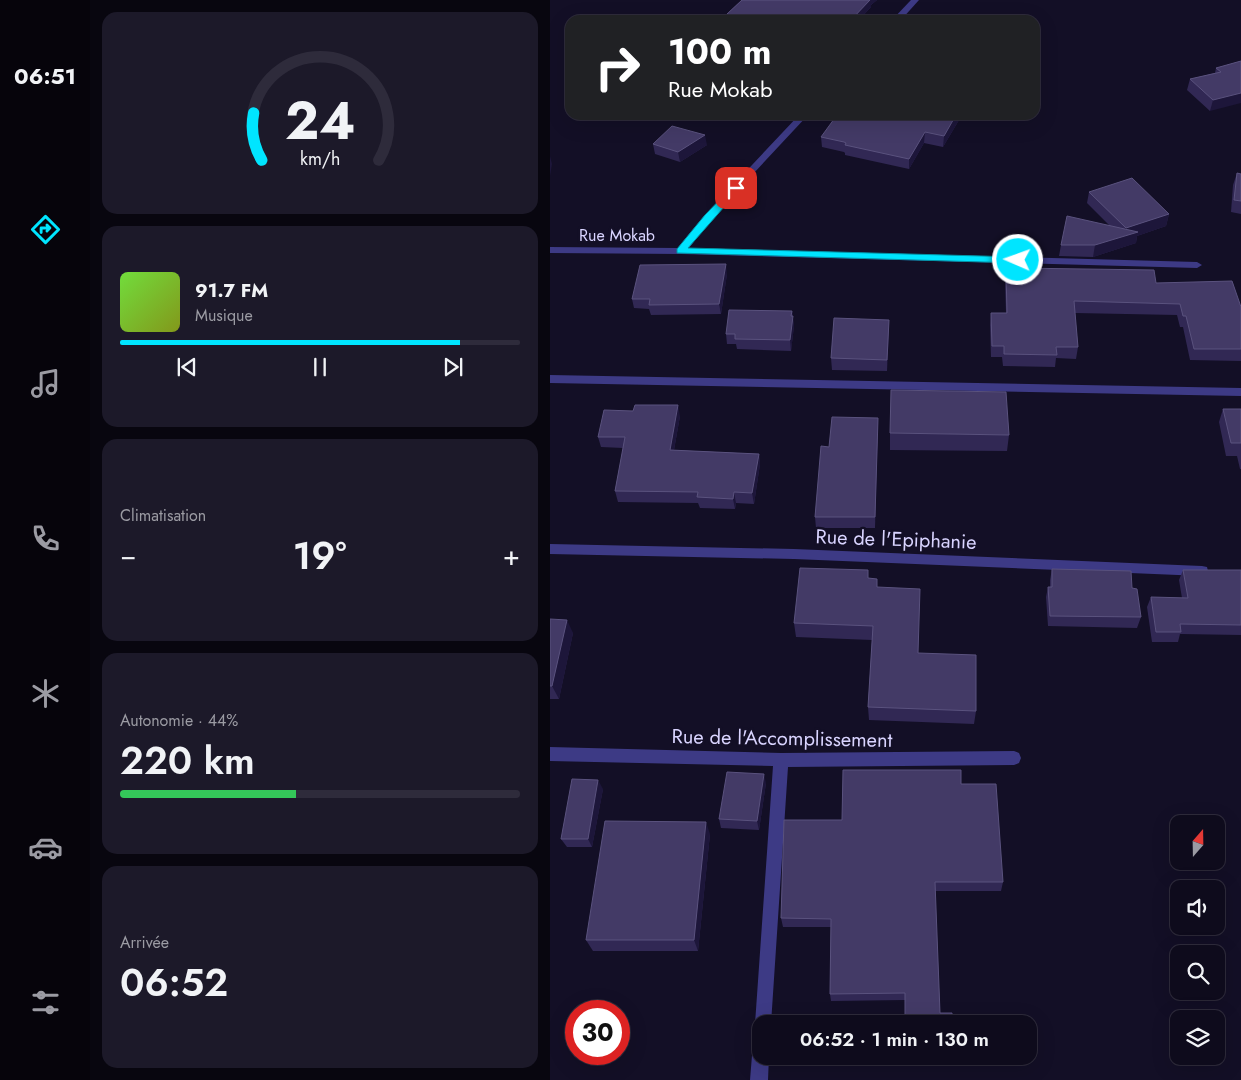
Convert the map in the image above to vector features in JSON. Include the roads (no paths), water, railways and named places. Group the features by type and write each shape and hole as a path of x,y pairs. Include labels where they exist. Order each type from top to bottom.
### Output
{"street":[{"path":"901,15 915,0"},
{"name":"Rue Mokab","path":"550,250 680,251 708,217 799,120"},
{"path":"680,251 1197,265"},
{"path":"550,379 1241,392"},
{"name":"Rue de l'Epiphanie","path":"550,549 794,554 1211,571"},
{"name":"Rue de l'Accomplissement","path":"550,754 781,760 1014,758"},
{"path":"764,1015 781,760"},
{"path":"758,1080 759,1065"}]}
